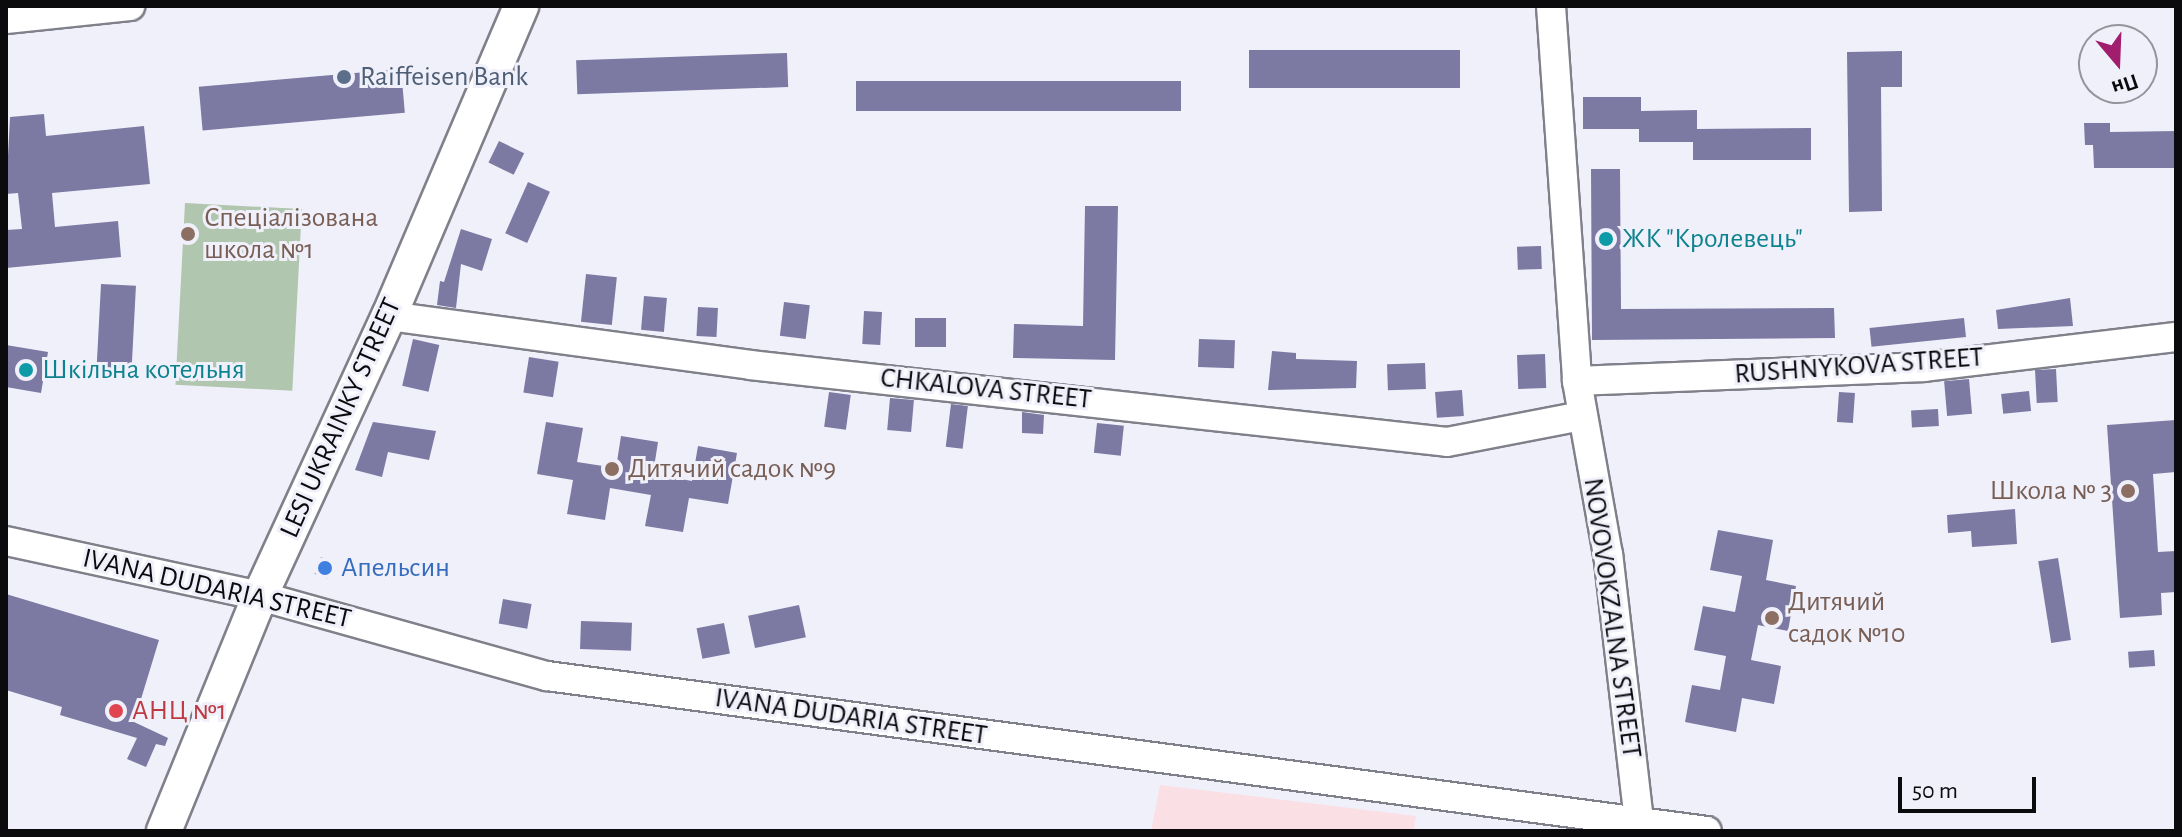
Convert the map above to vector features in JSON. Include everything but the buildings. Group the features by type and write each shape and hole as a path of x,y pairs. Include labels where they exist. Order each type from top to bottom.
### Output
{"main road":[{"name":"LESI UKRAINKY STREET","path":"164,831 260,596 389,316 521,6"}],"street":[{"path":"6,19 130,6"},
{"path":"1551,6 1582,416"},
{"name":"CHKALOVA STREET","path":"389,316 750,365 1447,442 1582,416"},
{"name":"RUSHNYKOVA STREET","path":"1577,381 1924,367 2176,337"},
{"name":"NOVOVOKZALNA STREET","path":"1582,416 1608,555 1639,821"},
{"name":"IVANA DUDARIA STREET","path":"6,541 260,596 547,676 1707,831"}],"shaded area":[{"path":"1160,785 1416,816 1414,831 1151,831"}],"green space":[{"path":"185,203 302,209 292,391 175,385"}],"place":[{"name":"Raiffeisen Bank","path":"344,77"},
{"name":"Спеціалізована школа №1","path":"188,234"},
{"name":"ЖК \"Кролевець\"","path":"1606,239"},
{"name":"Шкільна котельня","path":"26,370"},
{"name":"Дитячий садок №9","path":"612,469"},
{"name":"Школа № 3","path":"2128,491"},
{"name":"Апельсин","path":"325,568"},
{"name":"Дитячий садок №10","path":"1772,618"},
{"name":"АНЦ №1","path":"116,711"}]}
